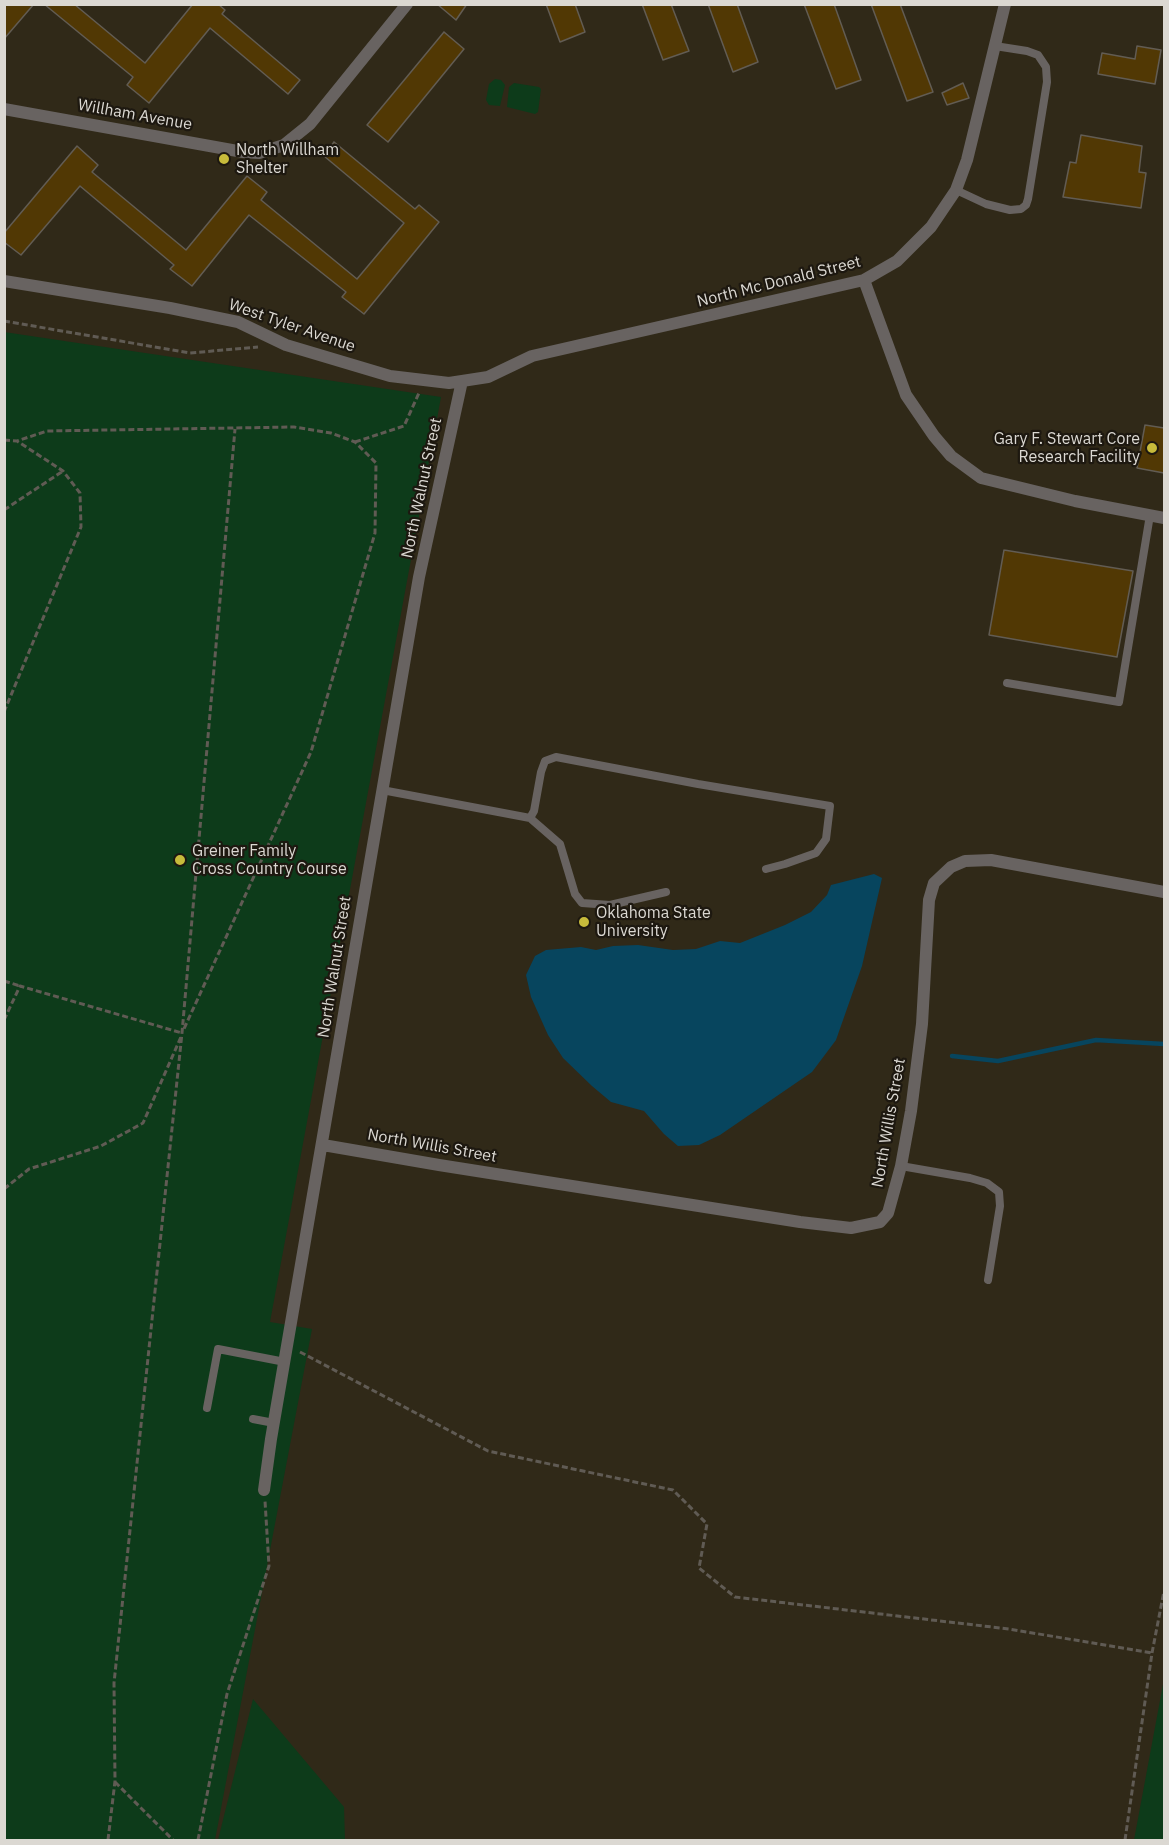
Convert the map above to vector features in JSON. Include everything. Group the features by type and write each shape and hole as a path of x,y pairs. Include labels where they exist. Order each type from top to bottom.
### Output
{"street":[{"name":"Willham Avenue","path":"4,109 259,153 284,145 310,124 407,4"},
{"name":"North Mc Donald Street","path":"462,381 488,376 532,356 864,280 897,261 931,227 956,190 967,160 1005,4"},
{"path":"864,280 906,395 934,436 951,456 981,478 1075,501 1164,518"},
{"name":"West Tyler Avenue","path":"4,281 170,308 238,322 286,345 390,376 449,383 462,381"},
{"name":"North Walnut Street","path":"264,1490 419,577 462,381"},
{"name":"North Willis Street","path":"323,1144 450,1167 851,1228 879,1222 888,1213 901,1166 911,1111 921,1033 928,900 934,883 951,867 965,861 991,860 1164,892"}],"lane":[{"path":"956,190 986,204 1011,210 1021,209 1026,205 1028,199 1047,82 1046,67 1038,55 995,46"},
{"path":"1007,683 1119,702 1150,515"},
{"path":"530,818 534,811 545,761 556,757 830,806 826,839 816,853 766,869"},
{"path":"382,790 530,818 560,844 575,894 582,903 610,905 666,892"},
{"path":"901,1166 970,1178 987,1183 999,1192 1000,1206 988,1280"},
{"path":"207,1408 218,1348 285,1362"},
{"path":"253,1419 274,1423"}],"path":[{"path":"4,321 190,354 286,345"},
{"path":"355,442 404,426 425,380"},
{"path":"4,440 18,441 47,430 294,427 331,433 355,442 375,463 375,533 310,752 143,1123 101,1146 29,1169 4,1189"},
{"path":"108,1840 114,1780 114,1683 182,1033 234,429"},
{"path":"4,712 81,527 80,493 63,471 18,441"},
{"path":"4,510 63,471"},
{"path":"4,981 182,1033"},
{"path":"4,1020 20,986"},
{"path":"287,1346 488,1451 673,1490 707,1524 699,1568 735,1596 1009,1629 1152,1653"},
{"path":"198,1840 226,1694 269,1566 264,1490"},
{"path":"1125,1840 1152,1653 1164,1591"},
{"path":"114,1780 173,1840"}],"shaded area":[{"name":"Oklahoma State University","path":"5,5 1164,5 1164,1840 5,1840"}],"green space":[{"path":"495,79 501,80 505,85 500,106 489,105 486,100 489,84"},
{"path":"514,83 541,89 538,112 535,114 507,107 509,87"},
{"name":"Greiner Family Cross Country Course","path":"4,332 441,397 270,1322 312,1329 215,1840 5,1840"},
{"path":"1164,1679 1164,1840 1134,1840"},
{"path":"253,1699 344,1807 345,1840 218,1840"}],"water":[{"path":"874,874 882,878 862,966 836,1040 812,1072 720,1135 699,1145 678,1146 644,1111 611,1102 592,1086 563,1058 548,1035 531,997 526,975 535,956 546,950 581,947 596,950 613,946 638,945 673,950 696,949 720,941 740,943 811,912 827,895 831,885"}],"building":[{"path":"4,4 34,4 4,39"},
{"path":"44,4 74,4 145,63 193,4 218,4 225,10 222,14 300,80 288,94 210,28 149,103 127,85 133,77"},
{"path":"437,4 467,4 456,20"},
{"path":"546,4 575,4 585,32 560,42"},
{"path":"642,4 671,4 689,51 663,60"},
{"path":"708,4 737,4 758,62 733,72"},
{"path":"804,4 834,4 861,80 836,89"},
{"path":"871,4 900,4 933,92 907,101"},
{"path":"444,32 464,49 388,142 367,125"},
{"path":"1137,46 1161,50 1155,84 1098,74 1102,53 1135,59"},
{"path":"963,83 969,98 947,105 942,93"},
{"path":"1081,135 1142,146 1139,172 1146,173 1141,208 1063,197 1070,162 1076,163"},
{"path":"334,142 415,209 419,205 439,222 364,314 342,297 346,292 249,215 192,286 170,269 174,265 80,186 21,255 4,242 4,233 77,146 98,165 92,172 186,250 247,176 267,192 261,200 357,279 404,223 324,156"},
{"name":"Gary F. Stewart Core Research Facility","path":"1145,425 1164,428 1164,473 1137,468"},
{"path":"1004,550 1133,571 1117,657 989,635"}],"waterway":[{"path":"952,1056 998,1061 1096,1040 1164,1044"}],"place":[{"name":"North Willham Shelter","path":"224,159"},
{"name":"Gary F. Stewart Core Research Facility","path":"1152,448"},
{"name":"Greiner Family Cross Country Course","path":"180,860"},
{"name":"Oklahoma State University","path":"584,922"}]}
